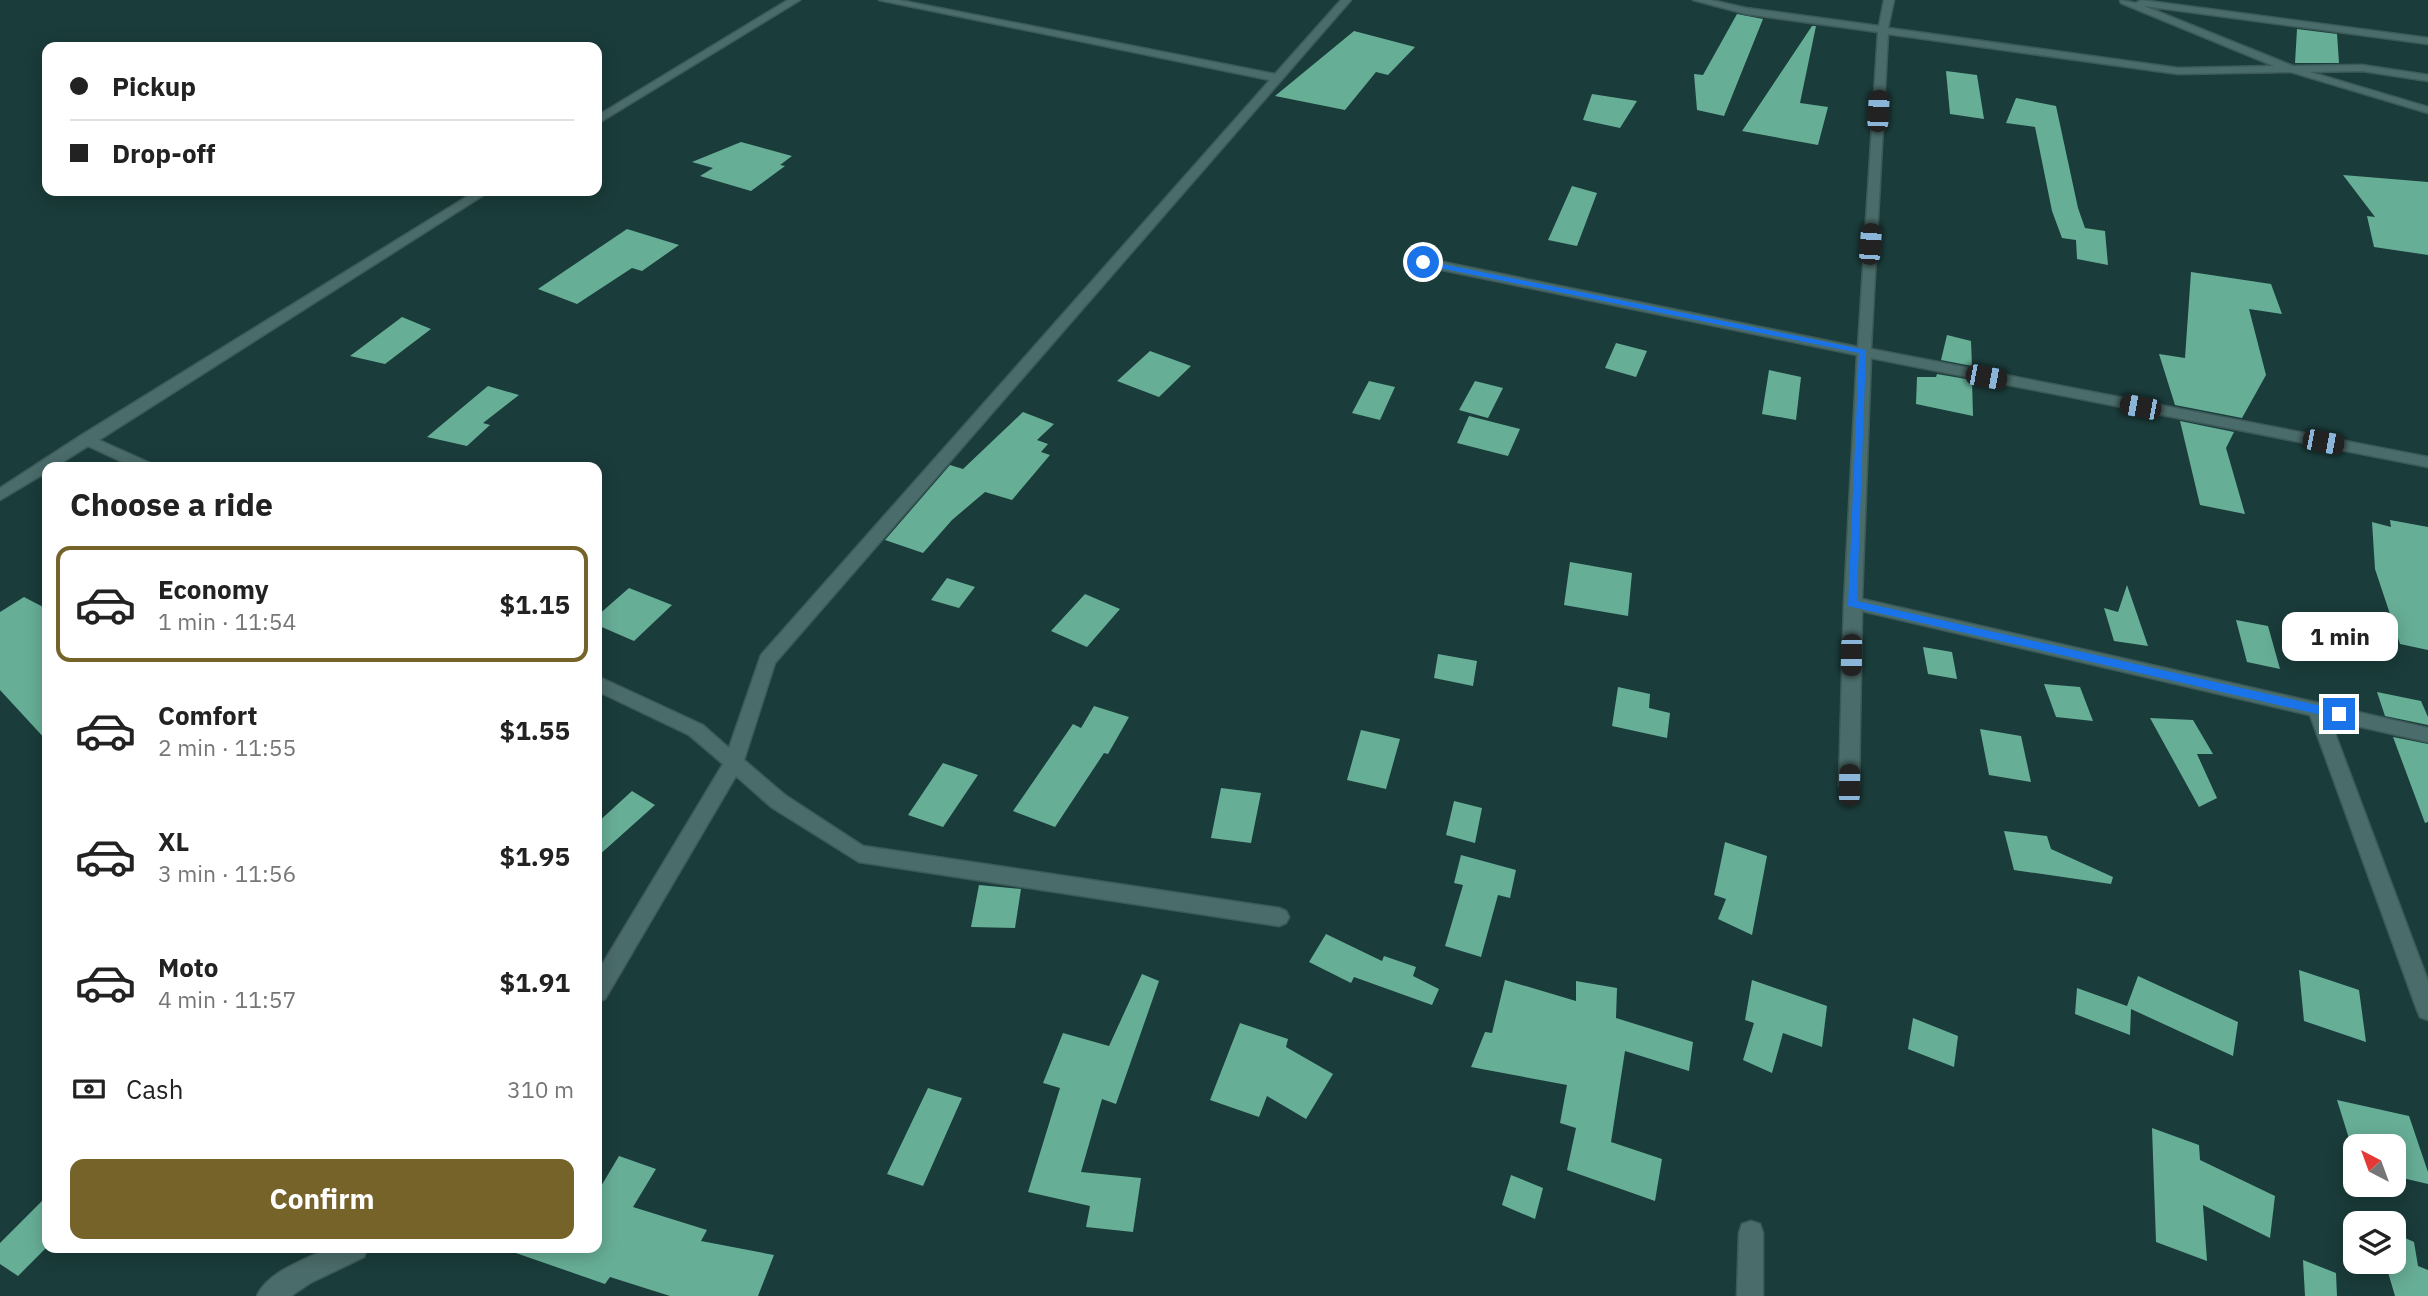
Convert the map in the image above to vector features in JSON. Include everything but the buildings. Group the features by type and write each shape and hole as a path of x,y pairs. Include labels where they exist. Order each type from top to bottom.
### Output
{"street":[{"path":"602,118 795,0"},
{"path":"884,0 1278,78"},
{"path":"602,984 734,762 767,660 1346,0"},
{"path":"1698,0 1746,11 2178,71 2362,68 2428,78"},
{"path":"1849,785 1852,604 1863,352 1883,30 1889,0"},
{"path":"2121,1 2428,40"},
{"path":"2121,1 2188,30 2384,100 2428,110"},
{"path":"50,462 476,196"},
{"path":"1423,262 1863,352 2428,462"},
{"path":"85,439 134,462"},
{"path":"0,495 42,467"},
{"path":"1852,604 2428,735"},
{"path":"602,684 696,730 778,800 859,854 1279,917"},
{"path":"2317,709 2428,1010"},
{"path":"1750,1296 1751,1233"},
{"path":"270,1296 301,1274 345,1253"}],"route":[{"path":"1423,262 1863,352 1852,604 2339,714"}]}
